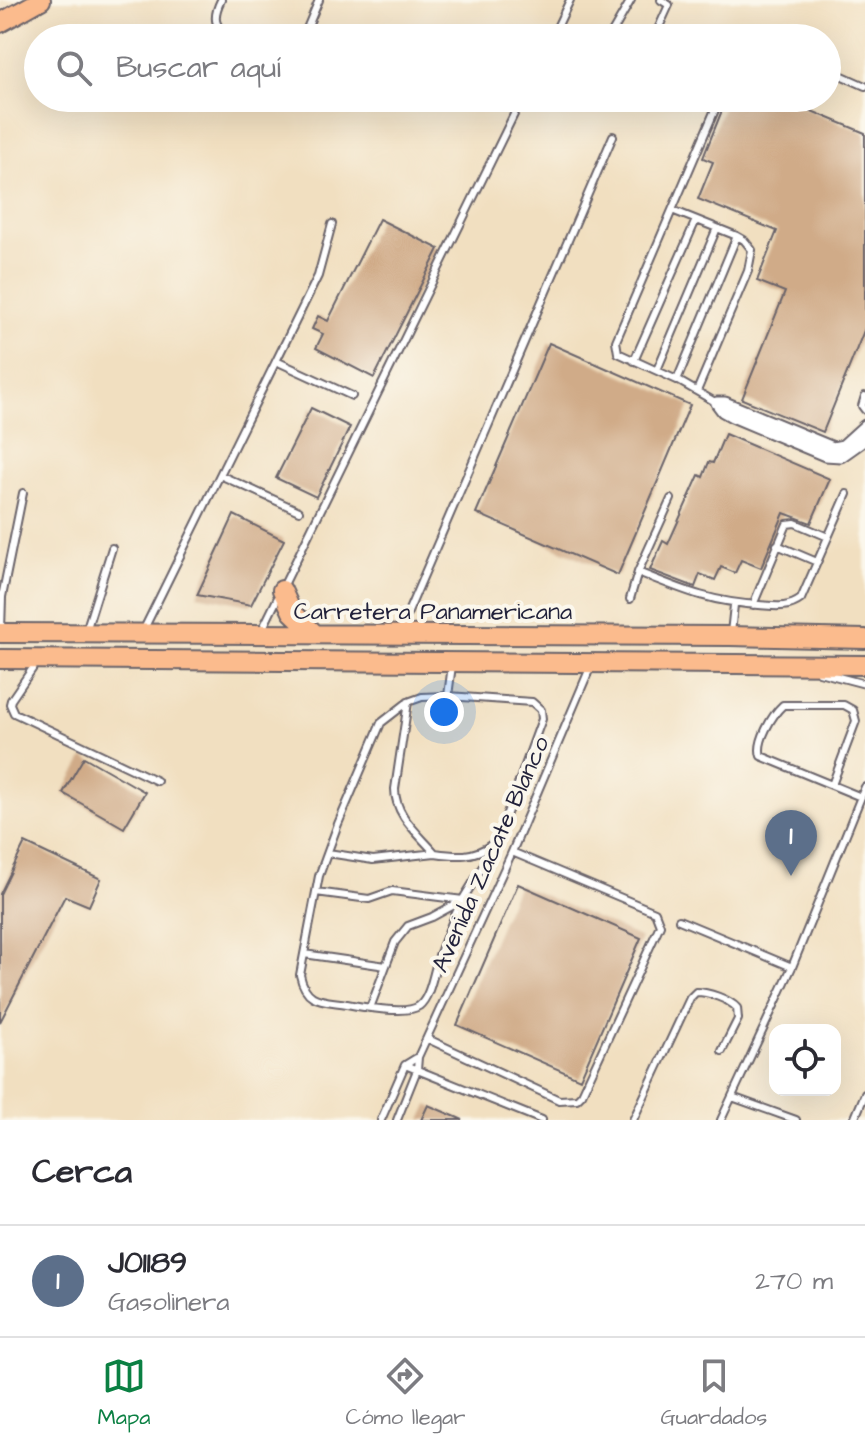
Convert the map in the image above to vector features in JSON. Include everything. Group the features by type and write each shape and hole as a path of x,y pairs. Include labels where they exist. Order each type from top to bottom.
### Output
{"main road":[{"path":"0,23 41,0"},
{"path":"282,590 292,612 315,634"},
{"name":"Carretera Panamericana","path":"0,633 865,639"},
{"path":"484,663 486,635"},
{"name":"Carretera Panamericana","path":"0,659 865,665"}],"street":[{"path":"717,403 725,403 833,448 843,446 865,426"},
{"path":"717,403 732,416 825,455 841,456 865,439"}],"lane":[{"path":"216,24 215,11 221,0"},
{"path":"309,24 319,0"},
{"path":"559,24 570,0"},
{"path":"617,24 631,0"},
{"path":"660,24 670,2 661,0"},
{"path":"841,75 865,86"},
{"path":"259,635 515,112"},
{"path":"714,112 616,341 618,353 677,380 717,403"},
{"path":"398,635 613,136"},
{"path":"672,210 737,236 748,244 752,257 697,391"},
{"path":"634,361 696,220"},
{"path":"142,635 318,276 332,224"},
{"path":"657,370 717,228"},
{"path":"677,380 737,236"},
{"path":"276,361 352,396"},
{"path":"865,396 862,406 865,410"},
{"path":"222,476 299,511"},
{"path":"0,633 1,597 23,493"},
{"path":"638,572 701,597 734,605 785,607 797,603 847,494"},
{"path":"630,599 638,572 671,499"},
{"path":"753,605 784,527 791,522 828,537"},
{"path":"777,545 817,562"},
{"path":"85,634 112,548"},
{"path":"730,636 734,605"},
{"path":"39,659 11,700 14,713 157,781"},
{"path":"448,696 453,662"},
{"name":"Avenida Zacate Blanco","path":"397,1120 417,1070 418,1057 512,852 592,663"},
{"path":"796,665 865,684"},
{"path":"448,696 532,702 541,710 542,719 497,839 479,877 463,900 434,967 430,989 422,1004 410,1010 370,1008 313,998 306,993 300,975 316,892 328,853 381,723 408,702 422,697 448,696"},
{"path":"408,702 395,800 403,817 435,853"},
{"path":"832,785 856,721 853,710 844,705 783,705 762,740 759,749 761,756 861,797"},
{"path":"721,1120 792,967 865,787"},
{"path":"328,853 373,860 435,853 464,856 479,853 497,839"},
{"path":"428,1039 559,1100 577,1099 660,925 655,912 512,852"},
{"path":"316,892 369,899 392,891 463,900"},
{"path":"370,1008 395,942 408,926 463,900"},
{"path":"679,920 792,967"},
{"path":"304,954 386,966"},
{"path":"633,1120 690,998 696,992 732,1003 737,1008 738,1019 722,1051"},
{"name":"Avenida Zacate Blanco","path":"405,1065 418,1057"},
{"path":"381,1120 405,1065 542,1120"},
{"path":"854,1120 865,1094"},
{"path":"732,1097 796,1120"}],"building":[{"path":"721,112 814,112 865,133 865,328 823,432 742,399 785,292 757,281 777,231 698,199 713,162 703,158"},
{"path":"379,219 439,249 374,378 316,348 323,334 312,329 318,316 328,321"},
{"path":"549,343 690,405 618,575 476,513"},
{"path":"311,408 350,427 316,497 276,478"},
{"path":"725,434 830,479 811,523 784,513 761,568 741,560 735,573 721,567 715,580 700,574 695,587 650,570 663,541 668,544 699,475 703,477 709,462 713,463"},
{"path":"234,515 284,540 251,605 197,595"},
{"path":"84,757 145,792 124,828 63,793"},
{"path":"25,843 101,879 89,906 65,896 0,1022 0,894"},
{"path":"518,884 641,938 580,1079 457,1025"},
{"path":"428,1105 463,1120 421,1120"}],"place":[{"name":"J01189","path":"791,876"}]}
